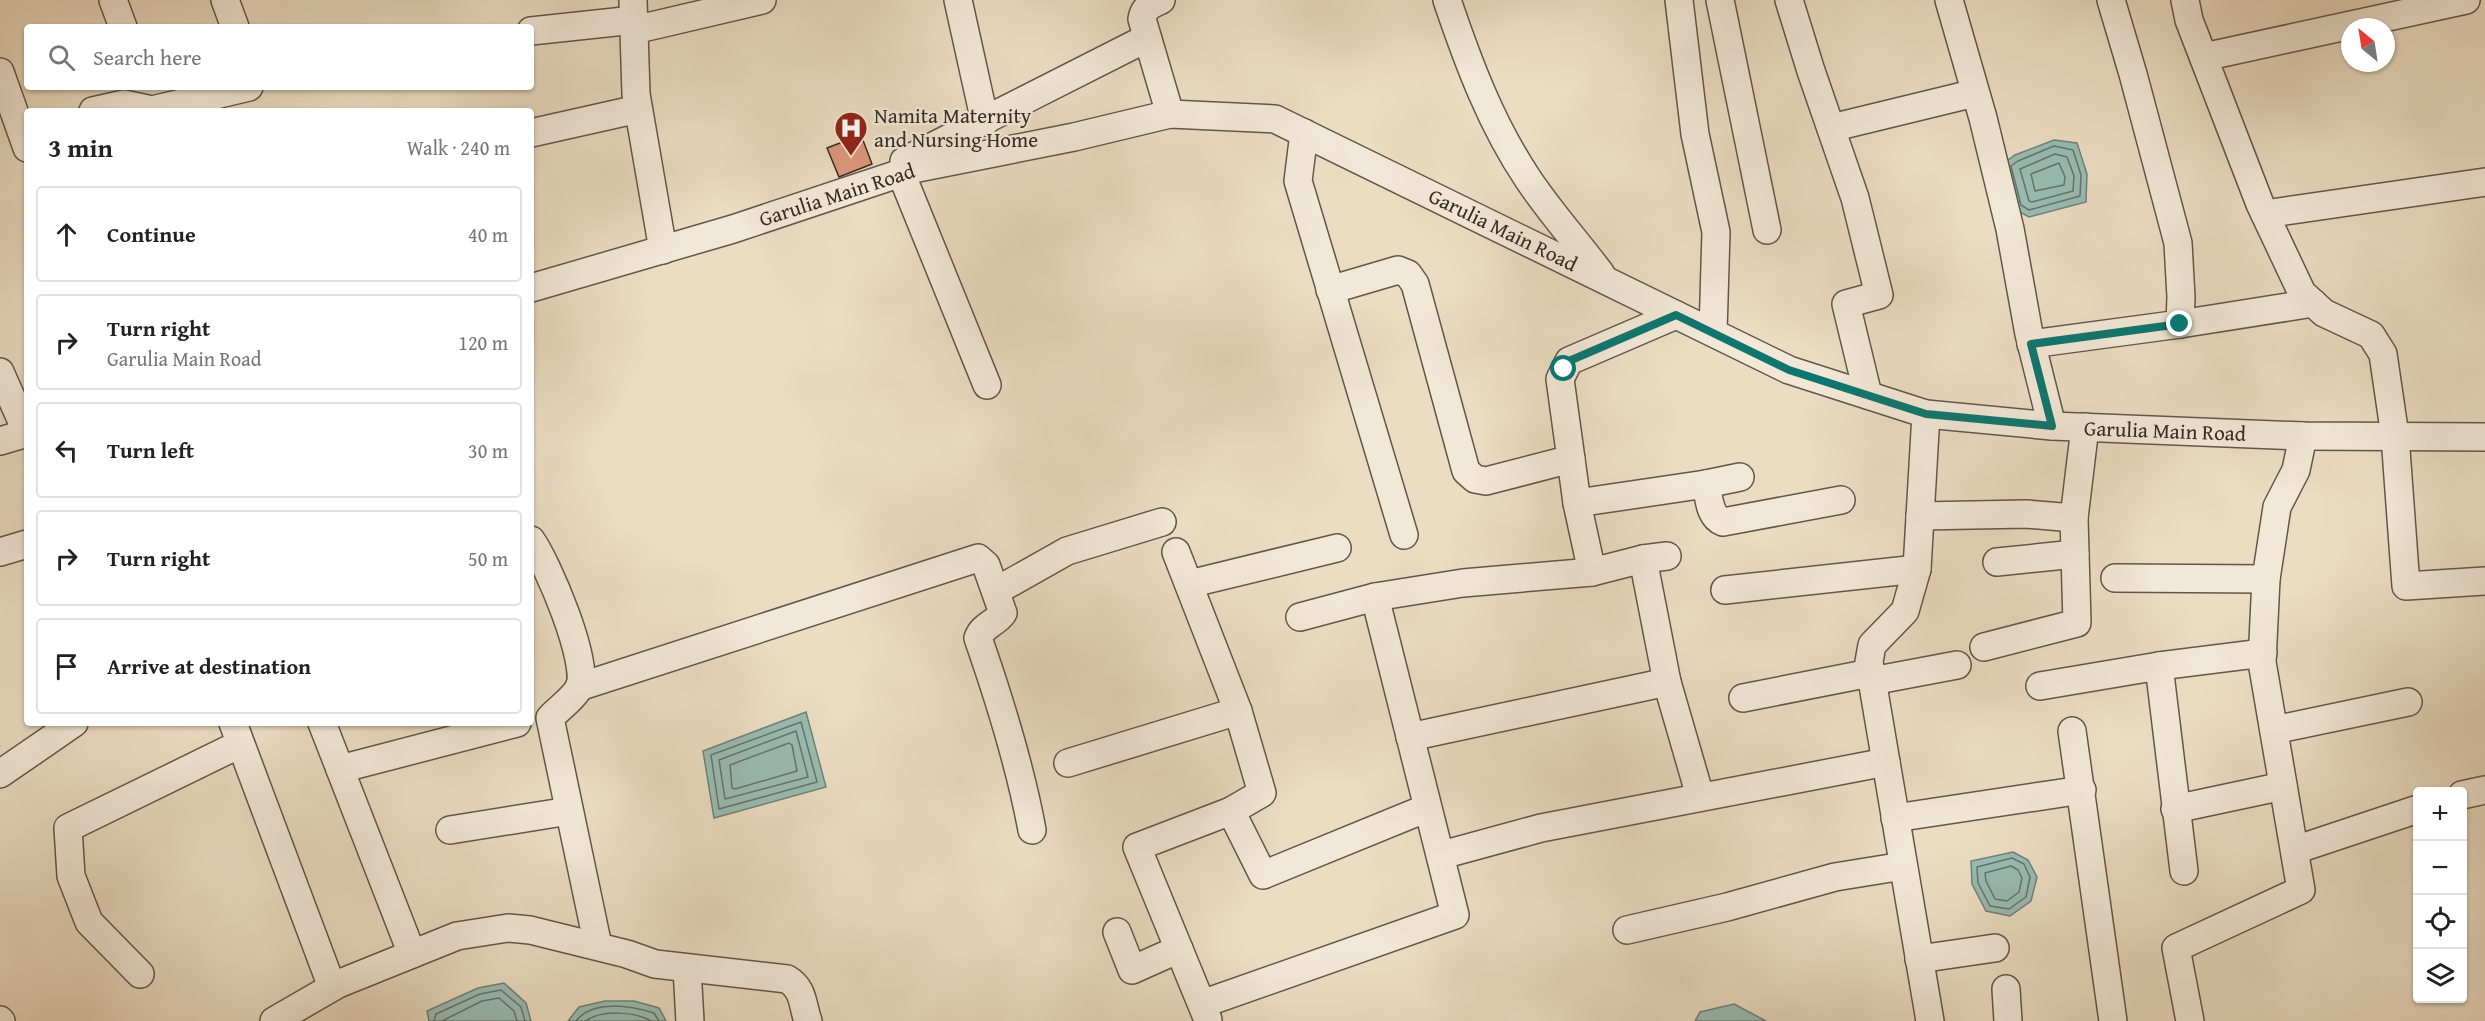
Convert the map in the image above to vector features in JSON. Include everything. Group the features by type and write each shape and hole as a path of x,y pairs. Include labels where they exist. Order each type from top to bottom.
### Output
{"street":[{"path":"113,0 122,24"},
{"path":"225,0 234,24"},
{"path":"534,31 762,0"},
{"path":"958,0 985,122"},
{"path":"1161,0 1148,6 1142,19 1170,114"},
{"path":"1447,0 1483,99 1500,131 1528,179 1605,280"},
{"path":"1679,0 1695,134 1716,232 1713,332"},
{"path":"1720,0 1767,230"},
{"path":"1789,0 1856,198 1879,296 1846,304 1868,395"},
{"path":"1949,0 1976,93 2010,229 2031,344 2052,426"},
{"path":"2185,0 2189,20 2265,214 2302,293 2324,313 2371,335 2383,354 2395,436 2406,586 2485,581"},
{"path":"2204,57 2466,0"},
{"path":"2482,0 2485,11"},
{"path":"2118,2 2178,243 2180,324"},
{"path":"634,17 638,109 663,250"},
{"path":"987,385 890,177 896,165 985,122 1147,38"},
{"path":"0,72 18,134"},
{"path":"145,90 151,108"},
{"path":"164,108 237,90"},
{"path":"1831,128 1976,93"},
{"path":"106,108 124,104 140,108"},
{"path":"534,132 638,109"},
{"name":"Garulia Main Road","path":"534,287 734,229 890,177 1170,114 1275,119 1789,370 1926,414 2052,426 2303,436 2485,437"},
{"path":"1304,133 1298,181 1404,535"},
{"path":"2265,214 2485,183"},
{"path":"1330,290 1398,270 1408,274 1415,284 1466,471 1475,479 1486,481 1571,459"},
{"path":"2031,344 2313,303"},
{"path":"1592,573 1577,503 1560,379 1569,361 1676,315"},
{"path":"0,372 24,426"},
{"path":"1926,414 1917,569 1905,611 1872,645 1869,652 1871,677 1930,1021"},
{"path":"1984,647 2078,623 2074,518 2085,427"},
{"path":"0,441 24,434"},
{"path":"2190,1021 2176,948 2301,890 2263,653 2266,579 2277,507 2296,470 2303,436"},
{"path":"1577,503 1740,477"},
{"path":"1706,484 1713,514 1716,520 1723,522 1841,500"},
{"path":"1920,516 2025,514 2074,518"},
{"path":"996,591 1067,551 1162,522"},
{"path":"0,552 24,545"},
{"path":"534,545 553,580 582,667 579,687"},
{"path":"1190,584 1337,548"},
{"path":"1176,552 1238,711 1262,793 1231,811 1137,847 1205,1013 1455,915 1442,855 1427,808 1376,597"},
{"path":"1997,562 2075,554"},
{"path":"1300,617 1376,597 1463,583 1592,573 1655,557 1667,681 1700,796"},
{"path":"542,716 579,687 885,590 978,558 986,565 1003,613 997,621 986,626 978,639 1015,754 1032,830"},
{"path":"1725,590 1917,569"},
{"path":"2115,578 2266,579"},
{"path":"2040,686 2159,666 2263,653"},
{"path":"1743,698 1957,665"},
{"path":"2159,666 2184,871"},
{"path":"1410,737 1667,681"},
{"path":"2274,730 2409,702"},
{"path":"1068,763 1238,711"},
{"path":"542,716 550,718 598,946"},
{"path":"2,767 69,726"},
{"path":"323,726 412,954"},
{"path":"340,769 505,726"},
{"path":"2072,731 2113,1021"},
{"path":"140,974 89,922 71,876 68,828 237,734 332,987"},
{"path":"1442,855 1541,828 1886,762"},
{"path":"2175,809 2283,786"},
{"path":"1895,818 2082,790"},
{"path":"2467,794 2485,790"},
{"path":"1231,811 1263,875 1427,808"},
{"path":"450,830 569,811"},
{"path":"2295,850 2413,811"},
{"path":"1627,930 1727,907 1835,877 1903,866"},
{"path":"274,1021 332,987 457,936 508,928 530,930 598,946 655,964 787,979 795,984 801,993 808,1021"},
{"path":"1117,932 1132,970 1179,950"},
{"path":"1919,959 1995,948"},
{"path":"687,969 690,1021"},
{"path":"2006,989 2008,1021"}],"water":[{"path":"2054,140 2077,143 2087,174 2086,202 2029,217 2016,210 2004,163 2015,155"},
{"path":"806,712 826,787 714,818 703,751"},
{"path":"2013,852 2028,860 2037,877 2031,901 2010,916 1986,911 1972,884 1971,861"},
{"path":"504,983 526,1003 531,1021 429,1021 427,1011 478,988"},
{"path":"605,1001 634,1001 659,1008 666,1021 568,1021 579,1007"},
{"path":"1734,1004 1766,1021 1695,1021 1700,1012"}],"building":[{"path":"861,135 872,164 839,177 827,148"}],"place":[{"name":"Namita Maternity and Nursing Home","path":"851,157"}],"route":[{"path":"1564,369 1569,361 1676,315 1789,370 1926,414 2052,426 2031,344 2180,324"}]}
